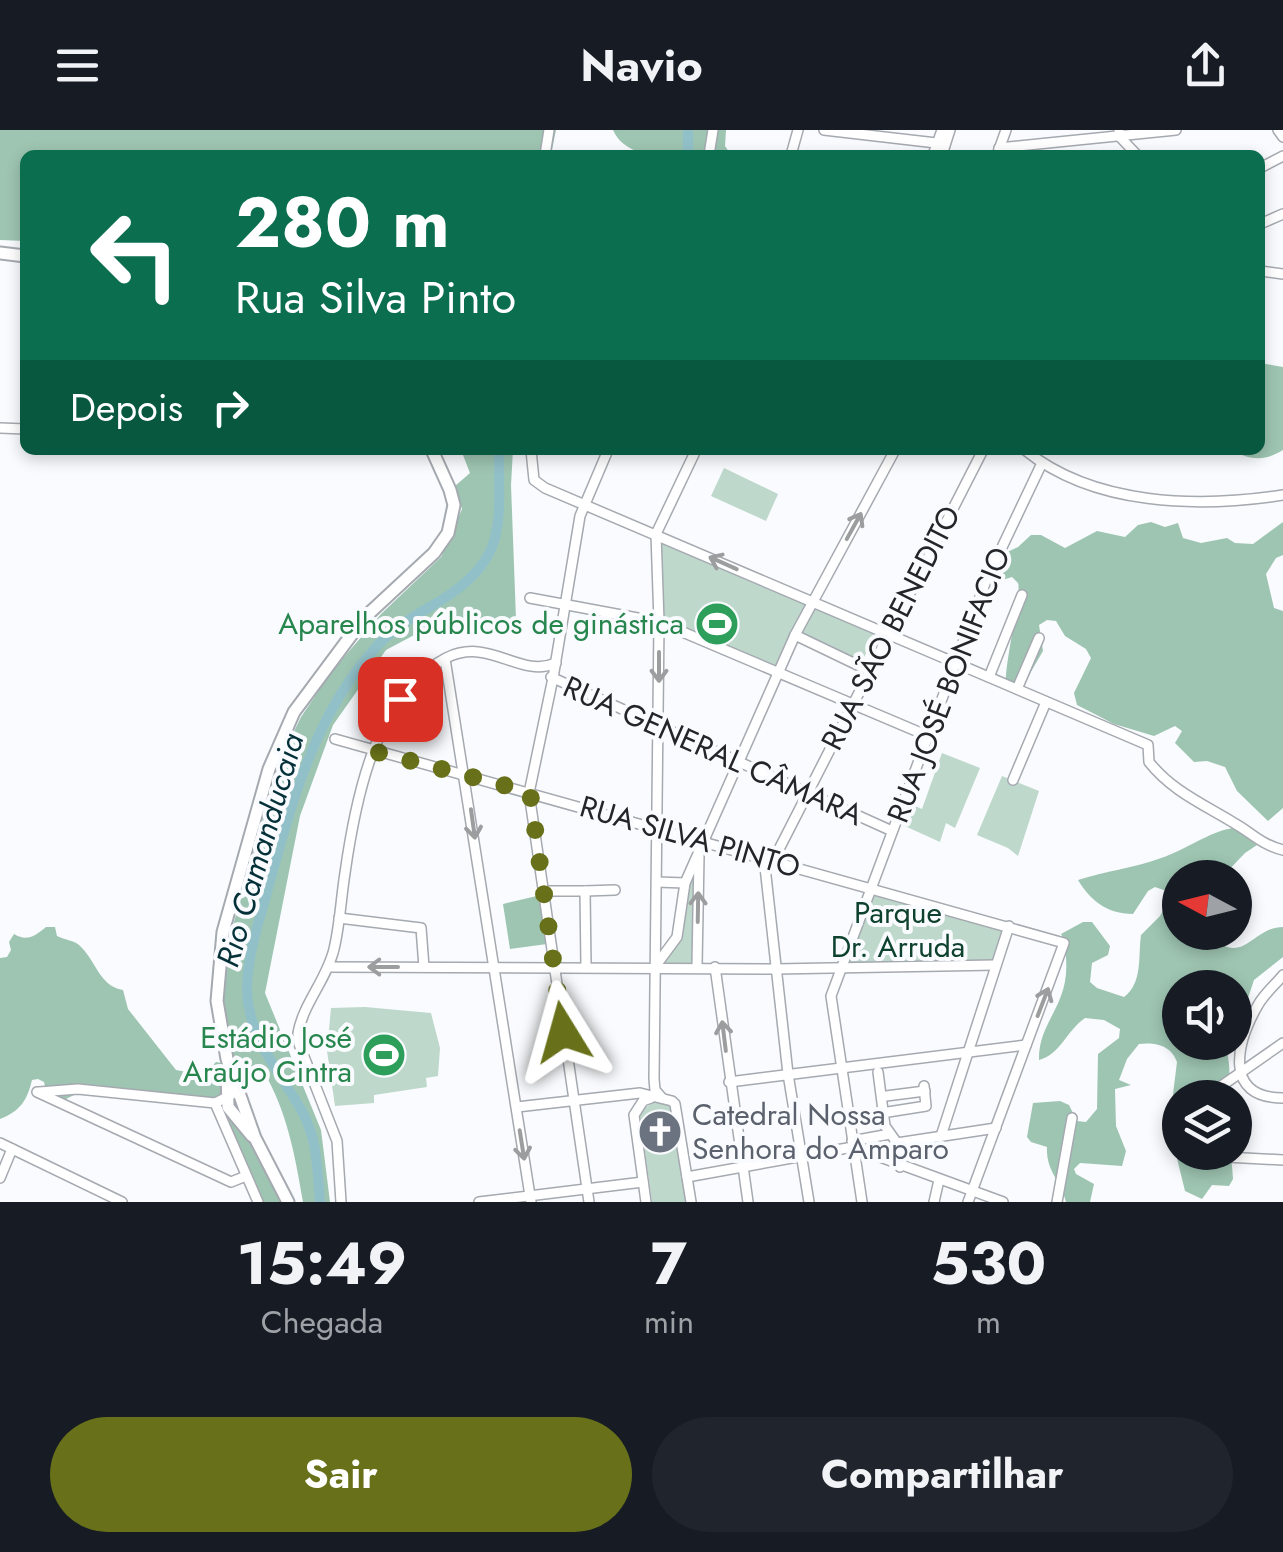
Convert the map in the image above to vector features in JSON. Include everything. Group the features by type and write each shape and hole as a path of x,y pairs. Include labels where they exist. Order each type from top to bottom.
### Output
{"main road":[{"path":"288,1202 256,1138 235,1119 226,1097 226,1059 216,1001 223,932 268,769 287,725 310,687 364,618 434,553 448,533 454,506 434,455"}],"street":[{"path":"824,130 941,147"},
{"path":"941,147 942,130"},
{"path":"941,147 950,130"},
{"path":"1005,150 1176,130"},
{"path":"1278,130 1283,137"},
{"path":"532,455 534,480 544,488 1148,745 1149,762 1178,791 1246,830 1264,846 1283,850"},
{"path":"588,1202 530,792 554,678 582,504 606,455"},
{"path":"656,1098 660,622 656,534 694,455"},
{"path":"655,966 677,936 684,883 796,635 892,455"},
{"name":"RUA SÃO BENEDITO","path":"768,859 807,794 980,455"},
{"path":"1031,455 1096,488 1177,501 1283,495"},
{"name":"RUA JOSÉ BONIFACIO","path":"862,1202 831,996 986,581 1042,463"},
{"path":"988,677 1022,594"},
{"path":"530,598 660,622 928,736"},
{"path":"796,635 870,671"},
{"path":"1016,689 1040,638"},
{"name":"RUA GENERAL CÂMARA","path":"445,658 479,650 535,668 892,832"},
{"path":"341,1202 336,1138 298,1033 335,947 354,820 373,751 400,699 429,668 445,658 531,1199"},
{"path":"535,668 556,664"},
{"path":"1013,780 1046,702"},
{"name":"RUA SILVA PINTO","path":"335,739 530,792 701,845 768,859 1064,943 1026,1046"},
{"path":"697,966 701,845"},
{"path":"768,859 788,1074 809,1202"},
{"path":"656,882 684,883"},
{"path":"543,891 615,890"},
{"path":"585,892 586,966"},
{"path":"339,918 421,928 424,966"},
{"path":"941,1136 1008,926"},
{"path":"328,967 776,969 996,965"},
{"path":"715,967 748,1202"},
{"path":"1283,975 1258,1004 1242,1041 1240,1073 1245,1086 1254,1094 1283,1098"},
{"path":"1230,1080 1283,1043"},
{"path":"729,1082 841,1068 880,1068 1026,1046 969,1197"},
{"path":"880,1068 900,1167"},
{"path":"880,1068 886,1126 894,1138"},
{"path":"886,1096 925,1088 926,1106 888,1112"},
{"path":"246,1176 231,1182 36,1092 78,1089 226,1097 235,1119 246,1176 258,1202"},
{"path":"516,1107 640,1093 675,1104 691,1202"},
{"path":"646,1202 634,1115 643,1101 656,1098"},
{"path":"1056,1202 1072,1118"},
{"path":"687,1177 853,1144 996,1128"},
{"path":"0,1143 122,1202"},
{"path":"853,1144 900,1167 940,1180 969,1197 1003,1202"},
{"path":"0,1178 12,1149"},
{"path":"1252,1159 1283,1160"},
{"path":"934,1202 940,1180"},
{"path":"478,1202 531,1199 643,1182"}],"green space":[{"path":"0,130 556,130 552,150 20,150 20,241 0,240"},
{"path":"613,130 726,130 728,150 634,150"},
{"path":"1265,364 1283,367 1283,450 1259,458 1242,455 1265,455"},
{"path":"463,455 513,455 516,619 460,628 448,617 386,650 333,725 300,816 265,993 321,1130 330,1202 303,1202 289,1133 271,1085 262,1069 237,1075 222,997 225,954 279,762 301,717 332,671 381,614 441,557 462,509 455,486 470,473"},
{"path":"724,468 778,494 766,521 711,496"},
{"path":"1151,522 1165,527 1178,523 1183,538 1201,543 1227,538 1235,543 1253,544 1283,522 1283,555 1276,558 1266,574 1274,608 1283,611 1283,808 1268,821 1237,791 1225,767 1207,761 1194,762 1175,743 1182,731 1175,726 1154,736 1114,724 1077,705 1074,693 1091,658 1086,649 1065,636 1056,621 1047,620 1039,625 1043,651 1029,675 1015,687 1006,684 1019,589 1012,577 999,581 1003,554 1031,535 1041,535 1065,548 1097,531 1125,537 1138,525"},
{"path":"661,540 806,603 776,668 664,620"},
{"path":"816,607 877,633 862,661 802,633"},
{"path":"942,753 980,768 955,828 946,823 940,842 896,822 904,801 922,809"},
{"path":"1002,776 1039,791 1018,856 977,835"},
{"path":"1233,828 1260,843 1238,860 1162,860 1162,889 1155,887 1148,891 1133,914 1115,912 1100,904 1078,880 1170,855"},
{"path":"698,856 696,964 662,964 679,936 683,901"},
{"name":"Parque Dr. Arruda","path":"871,888 1010,922 995,964 844,967"},
{"path":"541,895 547,944 510,949 503,904"},
{"path":"1162,912 1162,950 1252,950 1252,941 1283,927 1283,957 1254,980 1252,986 1252,970 1162,970 1162,1046 1139,1044 1127,1059 1119,1080 1131,1085 1115,1089 1116,1126 1126,1151 1122,1166 1080,1163 1074,1169 1076,1174 1094,1184 1090,1202 1066,1202 1049,1163 1047,1147 1027,1137 1033,1103 1060,1101 1069,1105 1077,1121 1086,1122 1097,1109 1098,1054 1119,1038 1120,1029 1104,1020 1085,1018 1053,1053 1039,1060 1043,1034 1066,975 1061,934 1083,922 1092,922 1110,946 1108,955 1092,963 1090,982 1124,997 1137,977 1141,935"},
{"path":"46,927 55,927 57,936 79,945 103,978 123,990 128,1009 176,1070 203,1075 216,1062 222,1063 237,1112 288,1202 260,1202 220,1101 94,1085 62,1101 47,1095 44,1082 38,1079 32,1080 18,1109 0,1119 0,958 7,957 14,934 31,937"},
{"name":"Estádio José Araújo Cintra","path":"331,1008 431,1013 440,1048 438,1076 426,1078 427,1087 374,1095 374,1103 335,1106 327,1051"},
{"path":"1228,1060 1228,1080 1175,1080 1177,1062"},
{"path":"656,1101 673,1105 688,1202 652,1202 640,1116 643,1109"},
{"path":"1180,1170 1232,1170 1229,1186 1212,1185 1202,1199 1185,1191"}],"waterway":[{"name":"Rio Camanducaia","path":"688,130 688,150"},
{"name":"Rio Camanducaia","path":"320,1202 316,1156 308,1124 253,1024 247,990 255,937 297,789 338,699 385,638 463,585 489,553 498,518 499,455"}],"place":[{"name":"Aparelhos públicos de ginástica","path":"717,624"},
{"name":"Estádio José Araújo Cintra","path":"384,1055"},
{"name":"Catedral Nossa Senhora do Amparo","path":"660,1132"}],"route":[{"path":"400,699 373,751 530,792 563,1032"}]}
